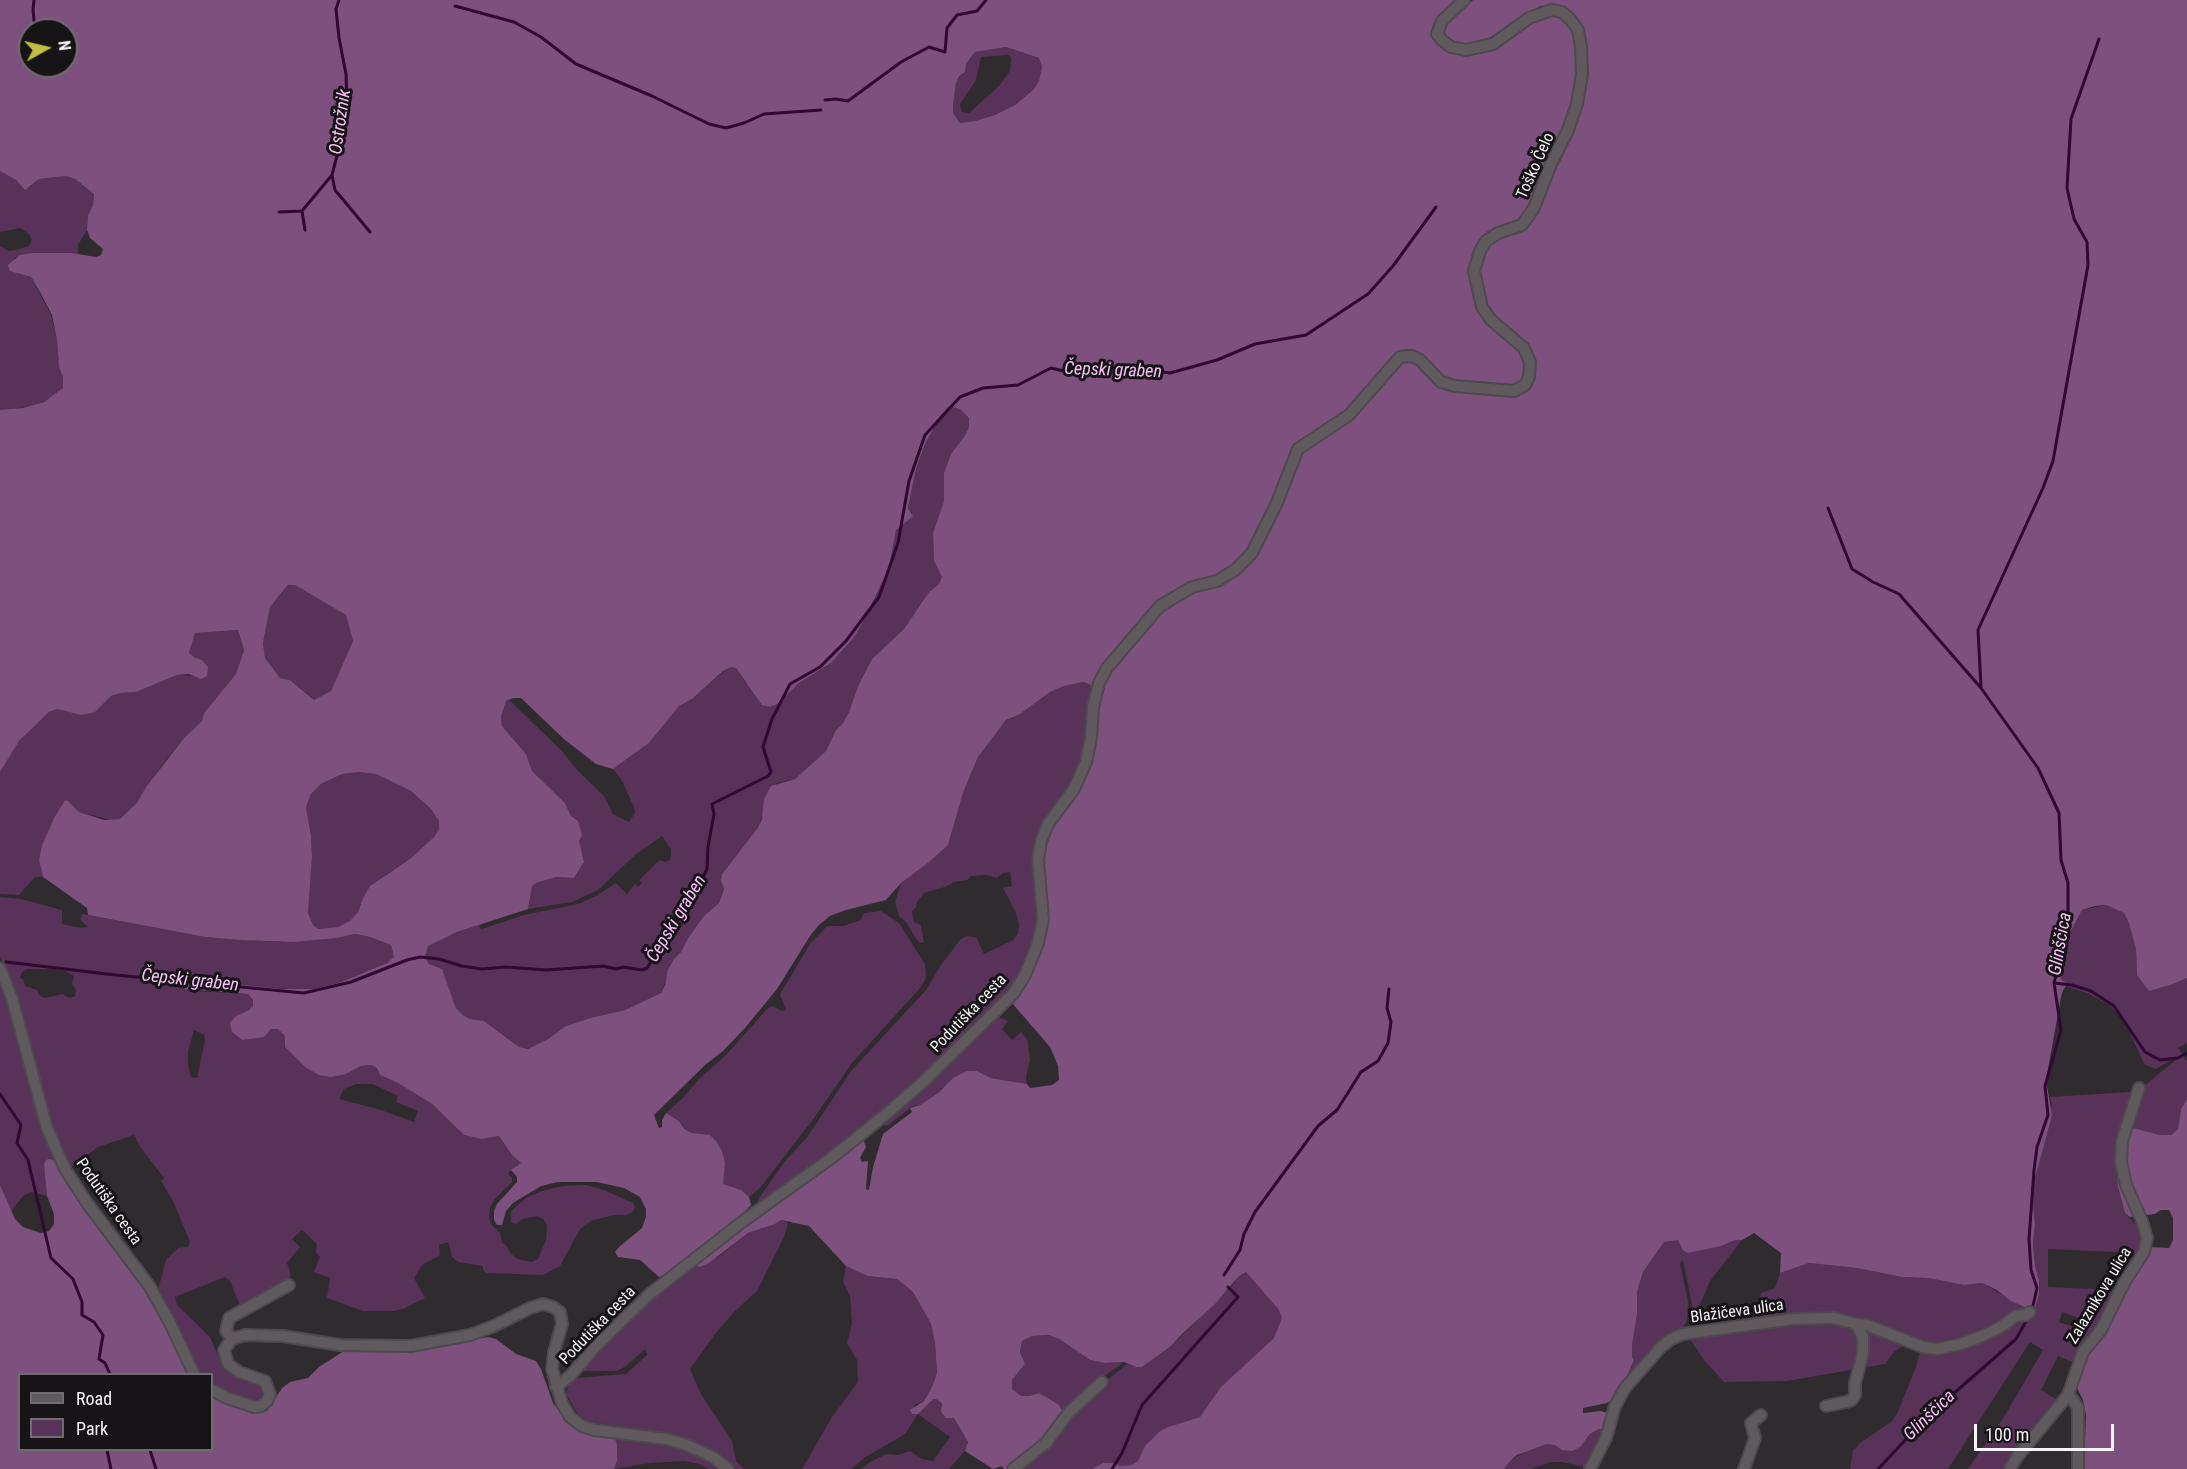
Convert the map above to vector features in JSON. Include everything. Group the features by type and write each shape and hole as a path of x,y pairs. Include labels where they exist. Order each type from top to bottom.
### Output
{"street":[{"name":"Toško Čelo","path":"1235,570 1252,553 1260,540 1298,449 1349,415 1400,357 1412,356 1420,360 1441,382 1455,386 1514,391 1525,385 1529,377 1530,362 1524,348 1491,320 1482,307 1474,271 1480,251 1486,241 1498,233 1522,225 1534,208 1577,104 1582,74 1581,47 1578,30 1571,20 1562,12 1552,10 1529,18 1493,44 1466,50 1451,47 1437,34 1442,21 1464,0"},
{"name":"Podutiška cesta","path":"556,1388 651,1293 879,1120 921,1084 1013,994 1025,975 1038,943 1043,919 1038,860 1041,841 1048,824 1074,789 1086,762 1091,738 1093,706 1099,683 1107,668 1160,606 1192,587 1217,581 1235,570"},
{"name":"Podutiška cesta","path":"0,968 12,998 47,1128 65,1169 87,1203 150,1287 194,1373"},
{"name":"Zalaznikova ulica","path":"2010,1469 2017,1457 2068,1395 2083,1352 2101,1330 2124,1283 2144,1252 2147,1238 2126,1185 2121,1162 2122,1142 2139,1088"},
{"path":"213,1391 227,1398 255,1407 267,1401 270,1394 265,1381 238,1372 228,1364 224,1350 232,1339 226,1331 228,1318 288,1285"},
{"name":"Podutiška cesta","path":"232,1339 245,1335 282,1336 340,1345 411,1346 470,1335 543,1304 560,1312 562,1324 552,1369 556,1388 570,1417 582,1426 595,1430 666,1439 684,1444 713,1457 729,1469"},
{"name":"Blažičeva ulica","path":"1590,1469 1606,1438 1615,1406 1625,1388 1671,1339 1693,1332 1792,1319 1834,1318 1867,1325 1923,1347 1937,1349 1961,1344 1982,1336 2016,1316 2026,1315 2030,1311"},
{"path":"1826,1406 1852,1400 1855,1395 1855,1383 1863,1353 1863,1337 1856,1324"},
{"path":"1012,1469 1046,1443 1069,1412 1102,1382"},
{"path":"2068,1395 2078,1408 2078,1469"},
{"path":"1744,1469 1755,1438 1751,1423 1761,1415"}],"green space":[{"path":"1006,47 1039,58 1042,67 1039,81 1034,89 1015,105 995,115 960,123 953,113 956,83 959,76 965,72 966,64 975,52","holes":["1009,55 1011,58 1010,71 999,86 969,113 962,112 960,104 976,80 981,57"]},
{"path":"0,171 16,180 21,186 30,187 39,179 66,176 75,179 94,194 93,205 88,215 87,230 78,245 78,254 33,253 14,258 19,274 31,277 51,315 57,340 63,388 56,395 37,405 9,410 0,410 0,246 9,251 17,250 29,246 32,240 29,234 21,228 0,232"},
{"path":"949,406 960,409 969,418 969,427 951,454 944,473 944,501 933,533 934,561 942,577 939,584 929,592 904,629 872,659 858,686 849,712 836,730 826,751 795,779 776,783 757,829 722,874 721,881 724,889 719,903 704,916 674,959 661,993 625,1010 566,1026 529,1049 519,1047 484,1021 470,1019 463,1015 456,1008 442,969 429,964 425,957 428,946 444,937 481,924 479,927 482,929 524,915 578,904 616,883 627,894 635,884 638,887 642,883 639,880 660,860 665,862 670,860 671,856 671,849 662,836 635,855 598,890 572,902 528,909 532,886 556,877 574,878 584,862 578,841 578,821 571,816 565,803 532,771 526,754 502,726 501,718 506,701 509,700 562,751 577,770 604,796 613,814 629,822 635,813 634,807 621,779 613,769 649,743 679,706 692,699 731,667 736,668 750,687 777,704 799,683 831,663 862,624 889,568 896,530 912,513 908,508 916,469 925,444 941,415"},
{"path":"289,585 295,585 346,615 353,641 331,691 315,700 290,680 280,678 265,658 263,643 270,607"},
{"path":"238,630 244,650 236,674 204,713 202,721 164,762 146,787 138,803 120,819 111,820 79,812 65,800 42,845 39,860 43,877 35,877 19,895 0,894 0,772 19,741 49,712 57,709 81,715 95,711 111,696 136,692 177,675 196,676 202,660 189,653 195,633"},
{"path":"1083,682 1094,686 1085,752 1074,779 1062,798 1037,930 1030,954 1018,979 1005,996 954,1048 875,1118 816,1165 761,1204 758,1202 759,1198 786,1160 808,1136 851,1071 926,990 960,940 966,936 976,937 984,954 1013,940 1018,934 1019,925 1016,913 1003,888 1012,886 1010,872 1003,873 997,878 986,875 971,876 967,880 954,882 924,893 912,911 914,922 921,925 924,942 920,943 916,939 906,922 899,916 895,902 901,883 948,845 963,793 978,757 994,734 1007,720 1020,714 1050,692"},
{"path":"359,772 376,774 411,791 431,809 439,821 439,829 434,837 411,858 382,877 363,898 358,912 350,922 338,927 318,929 313,925 308,913 312,857 306,807 311,794 321,784 342,774"},
{"path":"0,897 21,899 62,910 62,924 81,928 88,927 80,919 82,914 205,937 278,942 337,938 355,934 370,937 391,945 394,957 387,963 340,982 300,990 198,981 193,991 248,994 253,1000 253,1006 236,1016 232,1032 242,1040 271,1029 278,1029 285,1036 285,1047 305,1067 371,1065 377,1068 380,1075 432,1104 464,1135 482,1139 499,1136 512,1155 521,1163 508,1173 512,1182 495,1199 490,1207 489,1218 491,1224 500,1233 502,1243 518,1259 532,1262 538,1259 546,1240 547,1225 543,1219 537,1216 523,1219 516,1224 511,1222 511,1211 526,1198 563,1186 586,1185 633,1203 635,1207 633,1212 626,1215 614,1215 591,1221 580,1229 560,1266 543,1275 487,1273 483,1270 483,1266 458,1262 452,1257 448,1242 439,1245 440,1255 422,1265 414,1278 425,1298 403,1309 393,1311 363,1311 327,1298 330,1278 314,1272 320,1257 316,1252 317,1244 302,1230 292,1239 300,1247 287,1263 291,1276 277,1288 241,1308 230,1281 225,1277 175,1297 177,1305 210,1337 221,1362 228,1371 261,1385 263,1391 261,1397 254,1400 223,1389 213,1384 213,1373 201,1373 197,1370 159,1294 166,1260 178,1248 188,1247 190,1242 173,1201 161,1181 164,1178 134,1135 98,1147 70,1168 54,1130 19,1003 0,957","holes":["27,969 65,971 74,976 72,983 76,990 75,996 70,998 62,994 45,998 40,996 37,990 25,986 23,979 20,978 22,972","194,1030 204,1035 205,1040 197,1078 191,1077 188,1065 188,1052","356,1084 373,1084 398,1096 396,1102 418,1111 414,1122 339,1099 344,1089"]},
{"path":"2106,905 2124,913 2136,949 2137,975 2173,984 2187,978 2187,1043 2178,1048 2187,1061 2187,1099 2181,1109 2178,1129 2171,1135 2160,1135 2133,1128 2116,1165 2118,1187 2125,1213 2137,1226 2141,1247 2138,1253 2048,1249 2048,1287 2117,1290 2108,1311 2074,1363 2058,1356 2041,1390 2058,1400 2007,1469 1968,1469 2004,1417 2043,1350 2030,1342 1948,1469 1850,1469 1853,1451 1860,1443 1891,1422 1898,1412 1920,1351 1907,1343 1894,1352 1885,1364 1867,1367 1863,1364 1869,1324 1754,1321 1761,1293 1775,1288 1780,1273 1809,1263 1857,1268 1902,1277 1928,1278 1964,1285 1982,1283 2022,1306 2039,1280 2033,1245 2035,1223 2031,1188 2052,1105 2050,1097 2130,1092 2133,1112 2145,1085 2176,1060 2174,1058 2156,1069 2145,1065 2123,1019 2109,1005 2087,993 2067,987 2068,984 2061,979 2070,933 2082,910","holes":["2062,1312 2084,1320 2080,1329 2059,1322"]},
{"path":"881,911 899,923 925,964 926,978 921,987 852,1063 814,1118 760,1188 749,1197 741,1190 721,1184 724,1178 710,1135 692,1133 683,1129 679,1121 666,1113 726,1055 766,1010 772,1006 782,1011 786,1010 780,994 810,944 827,926 843,926 861,920 864,913"},
{"path":"0,980 56,1161 44,1165 47,1196 31,1192 24,1195 11,1211 0,1185"},
{"path":"996,1016 1008,1021 1002,1029 1012,1040 1021,1032 1028,1041 1030,1060 1026,1077 1027,1084 991,1078 977,1071 942,1088 938,1093 920,1105 913,1106 887,1126 880,1124"},
{"path":"781,1220 788,1223 784,1237 757,1291 715,1334 690,1369 701,1394 732,1441 736,1461 744,1469 736,1469 722,1455 689,1439 587,1421 578,1414 566,1394 570,1381 575,1378 626,1374 647,1355 645,1349 617,1371 583,1371 582,1367 640,1310 695,1262 717,1258 748,1233"},
{"path":"1678,1240 1682,1249 1699,1250 1742,1240 1710,1281 1698,1309 1693,1310 1683,1260 1680,1263 1688,1301 1687,1321 1683,1327 1667,1336 1628,1379 1627,1376 1634,1360 1632,1346 1637,1314 1637,1292 1643,1272 1664,1242"},
{"path":"846,1266 867,1276 897,1279 913,1292 931,1324 937,1373 924,1401 914,1405 918,1414 905,1434 864,1458 851,1469 802,1469 832,1417 858,1382 857,1360 847,1343 852,1323 850,1296 843,1282"},
{"path":"1246,1272 1279,1310 1282,1318 1279,1328 1274,1338 1230,1380 1200,1417 1160,1431 1142,1452 1138,1461 1131,1465 1103,1463 1092,1469 1017,1469 1100,1386 1127,1364 1142,1367 1171,1346 1231,1287 1239,1276"},
{"path":"1835,1321 1856,1328 1859,1339 1856,1360 1851,1370 1787,1381 1724,1382 1704,1360 1688,1336 1774,1323"},
{"path":"1049,1335 1090,1360 1105,1363 1124,1362 1100,1379 1065,1414 1058,1404 1039,1393 1020,1396 1012,1389 1012,1380 1025,1364 1020,1352 1022,1341 1032,1336"},
{"path":"934,1399 938,1400 954,1418 968,1442 965,1451 949,1469 861,1469 886,1454 898,1455 910,1451 922,1459 933,1461 950,1437 918,1414"},
{"path":"1599,1429 1606,1429 1590,1464 1585,1467 1551,1462 1531,1469 1504,1469 1511,1460 1525,1452 1547,1444 1585,1441 1590,1434"},
{"path":"614,1436 665,1442 699,1454 717,1469 708,1469 700,1464 684,1461 650,1463 614,1469 617,1461"}],"shaded area":[{"path":"0,0 1456,0 1433,25 1432,37 1442,47 1465,54 1496,47 1536,20 1556,16 1566,22 1573,33 1577,52 1573,103 1530,205 1517,223 1488,231 1478,246 1470,271 1475,307 1490,325 1515,345 1523,355 1527,371 1522,383 1509,387 1493,387 1444,378 1413,349 1401,350 1347,410 1335,420 1300,440 1289,455 1252,545 1237,562 1218,575 1193,581 1156,602 1109,658 1094,686 1083,682 1064,686 1050,692 1020,714 1006,720 978,757 963,793 948,845 901,883 886,900 846,910 830,916 819,925 777,989 745,1028 654,1115 659,1128 662,1127 662,1120 666,1113 692,1133 710,1135 722,1151 725,1163 723,1184 741,1190 749,1197 751,1205 733,1224 667,1275 659,1277 640,1260 618,1257 615,1252 642,1228 646,1209 640,1197 624,1188 597,1182 558,1182 541,1186 513,1203 506,1211 502,1225 497,1225 494,1220 494,1211 497,1204 517,1182 517,1177 511,1170 521,1163 512,1155 499,1136 482,1139 464,1135 432,1104 380,1075 377,1068 371,1065 360,1066 346,1074 331,1077 319,1075 305,1067 285,1047 285,1036 278,1029 271,1029 264,1037 242,1040 232,1032 230,1023 236,1016 253,1006 253,1000 248,994 185,989 186,979 283,989 314,989 341,982 387,963 394,957 391,945 355,934 293,942 205,937 88,915 87,908 43,877 39,860 42,845 65,800 79,812 104,820 120,819 137,803 146,787 184,738 202,721 204,713 236,674 244,650 238,630 195,633 189,653 202,660 208,667 207,676 201,679 189,674 177,675 136,692 111,696 95,712 81,715 57,709 49,712 19,741 0,772 0,410 23,408 44,402 63,388 52,315 31,277 10,271 8,265 20,255 72,253 96,257 101,255 103,249 90,238 87,230 88,215 93,205 94,194 75,179 66,176 39,179 25,190 16,180 0,171","holes":["1006,47 1039,58 1042,67 1039,81 1034,89 1015,105 995,115 960,123 953,113 953,104 956,83 959,76 965,72 966,64 975,52","949,406 960,409 969,418 969,427 951,454 944,473 944,501 933,533 934,561 942,577 939,584 929,592 904,629 872,659 858,686 849,712 836,730 826,751 795,779 771,786 764,799 762,819 757,829 722,874 721,881 724,889 719,903 704,916 674,959 661,993 625,1010 566,1026 548,1039 528,1049 519,1047 484,1021 470,1019 463,1015 456,1008 442,969 429,964 425,957 428,946 457,932 528,909 532,886 556,877 574,878 584,862 579,841 582,835 578,821 571,816 565,803 532,771 526,754 502,726 501,717 506,701 521,698 565,740 596,764 613,769 649,743 679,706 692,699 723,671 731,667 736,668 762,705 770,707 777,704 799,683 831,663 854,637 862,624 889,568 896,530 913,516 908,508 916,469 925,444 941,415","288,585 295,585 346,615 353,641 331,691 314,700 290,680 280,678 265,658 263,643 270,607","359,772 376,774 411,791 431,809 439,821 439,829 434,837 411,858 370,886 358,912 350,921 338,927 318,929 313,925 308,913 312,857 306,807 311,794 321,784 342,774"]},
{"path":"1473,0 2187,0 2187,978 2149,991 2137,975 2136,949 2124,913 2106,905 2082,910 2070,933 2061,979 2068,984 2061,997 2046,1080 2052,1115 2031,1188 2035,1223 2033,1245 2039,1280 2039,1294 2034,1311 2011,1301 1997,1290 1982,1283 1964,1285 1928,1278 1902,1277 1857,1268 1809,1263 1780,1273 1781,1253 1754,1233 1742,1240 1687,1253 1682,1249 1678,1240 1664,1242 1643,1272 1637,1292 1637,1314 1632,1346 1634,1360 1627,1376 1628,1379 1615,1398 1607,1403 1583,1408 1583,1413 1601,1411 1607,1413 1606,1429 1599,1429 1590,1434 1580,1447 1572,1451 1547,1444 1517,1455 1504,1469 1092,1469 1103,1463 1131,1465 1138,1461 1145,1446 1160,1431 1200,1417 1221,1387 1274,1338 1282,1318 1279,1310 1246,1272 1239,1276 1215,1304 1171,1346 1142,1367 1124,1362 1105,1363 1090,1360 1049,1335 1032,1336 1022,1341 1020,1352 1025,1364 1012,1380 1012,1389 1021,1396 1039,1393 1058,1404 1065,1414 1058,1425 1009,1469 1004,1469 1002,1466 993,1469 965,1451 968,1442 954,1418 946,1418 941,1412 942,1404 938,1400 934,1399 918,1414 912,1414 910,1410 924,1401 937,1373 935,1342 931,1324 913,1292 897,1279 867,1276 846,1266 809,1226 781,1220 748,1233 709,1263 699,1267 695,1262 863,1139 866,1147 860,1158 862,1162 868,1161 866,1189 869,1190 883,1134 912,1112 910,1108 920,1105 938,1093 953,1078 967,1071 977,1071 991,1078 1027,1084 1030,1088 1052,1085 1059,1080 1058,1066 1050,1047 1012,1003 1025,986 1044,940 1042,860 1046,839 1052,825 1079,785 1104,682 1117,663 1165,608 1192,593 1219,585 1238,575 1261,548 1282,505 1295,466 1304,451 1393,369 1405,361 1413,361 1438,386 1493,396 1509,396 1528,390 1535,380 1536,367 1532,353 1523,340 1495,317 1483,303 1478,272 1484,251 1492,241 1522,232 1538,208 1575,129 1582,102 1575,17 1558,5 1540,6 1489,38 1465,44 1444,38 1443,29"},
{"path":"2187,1099 2187,1469 2084,1469 2086,1415 2078,1390 2076,1378 2078,1369 2149,1247 2169,1248 2173,1240 2173,1218 2169,1210 2130,1217 2125,1213 2118,1187 2116,1165 2125,1120 2133,1128 2160,1135 2171,1135 2178,1129 2181,1109"},
{"path":"46,1160 56,1161 151,1295 187,1373 18,1373 18,1451 213,1451 213,1396 253,1414 267,1411 282,1388 290,1382 308,1378 319,1367 344,1351 408,1351 488,1337 496,1339 516,1354 536,1361 553,1403 565,1419 580,1432 596,1436 614,1436 617,1445 617,1461 614,1469 0,1469 0,1185 15,1219 23,1227 41,1233 49,1231 54,1224 54,1214 47,1196 44,1165"}],"waterway":[{"path":"34,0 34,18"},
{"name":"Ostrožnik","path":"339,0 336,9 346,74 347,104 332,175 335,190 370,232"},
{"path":"825,100 848,101 901,62 929,47 945,52 947,28 957,15 977,11 986,0"},
{"path":"455,6 514,22 541,37 576,64 652,96 709,124 726,128 764,114 821,110"},
{"path":"1981,687 1978,630 2043,488 2053,461 2088,265 2087,242 2074,219 2067,188 2071,119 2099,39"},
{"path":"305,230 302,211 332,175"},
{"name":"Čepski graben","path":"6,962 304,993 351,982 420,957 482,969 506,967 546,970 603,966 616,969 623,967 642,970 647,968 696,891 707,869 714,814 712,804 768,776 771,772 763,747 772,719 790,684 820,667 846,641 879,597 898,543 909,481 925,435 960,397 983,388 1018,385 1051,368 1076,374 1106,367 1170,373 1217,360 1255,344 1306,335 1368,294 1393,266 1436,207"},
{"path":"279,212 302,211"},
{"name":"Glinščica","path":"1828,508 1852,569 1899,594 1981,688 2038,768 2059,813 2061,860 2068,883 2068,926 2054,983 2061,1030 2045,1086 2048,1115 2037,1147 2034,1170 2029,1239 2031,1270 2037,1288 2032,1310"},
{"path":"2054,983 2072,985 2091,991 2114,1006 2145,1052 2160,1060 2178,1058 2187,1053"},
{"path":"1224,1275 1240,1250 1244,1234 1255,1212 1318,1126 1337,1110 1361,1072 1378,1061 1388,1043 1391,1022 1387,1008 1389,989"},
{"path":"0,1094 21,1125 17,1143 28,1160 51,1258 73,1279 82,1302 82,1315 94,1322 103,1335 99,1359 105,1363 110,1373"},
{"path":"1112,1469 1122,1453 1142,1405 1238,1297 1228,1287"},
{"name":"Glinščica","path":"1878,1469 1929,1415 2016,1339 2028,1318"},
{"path":"107,1451 111,1469"},
{"path":"150,1451 156,1469"}]}
